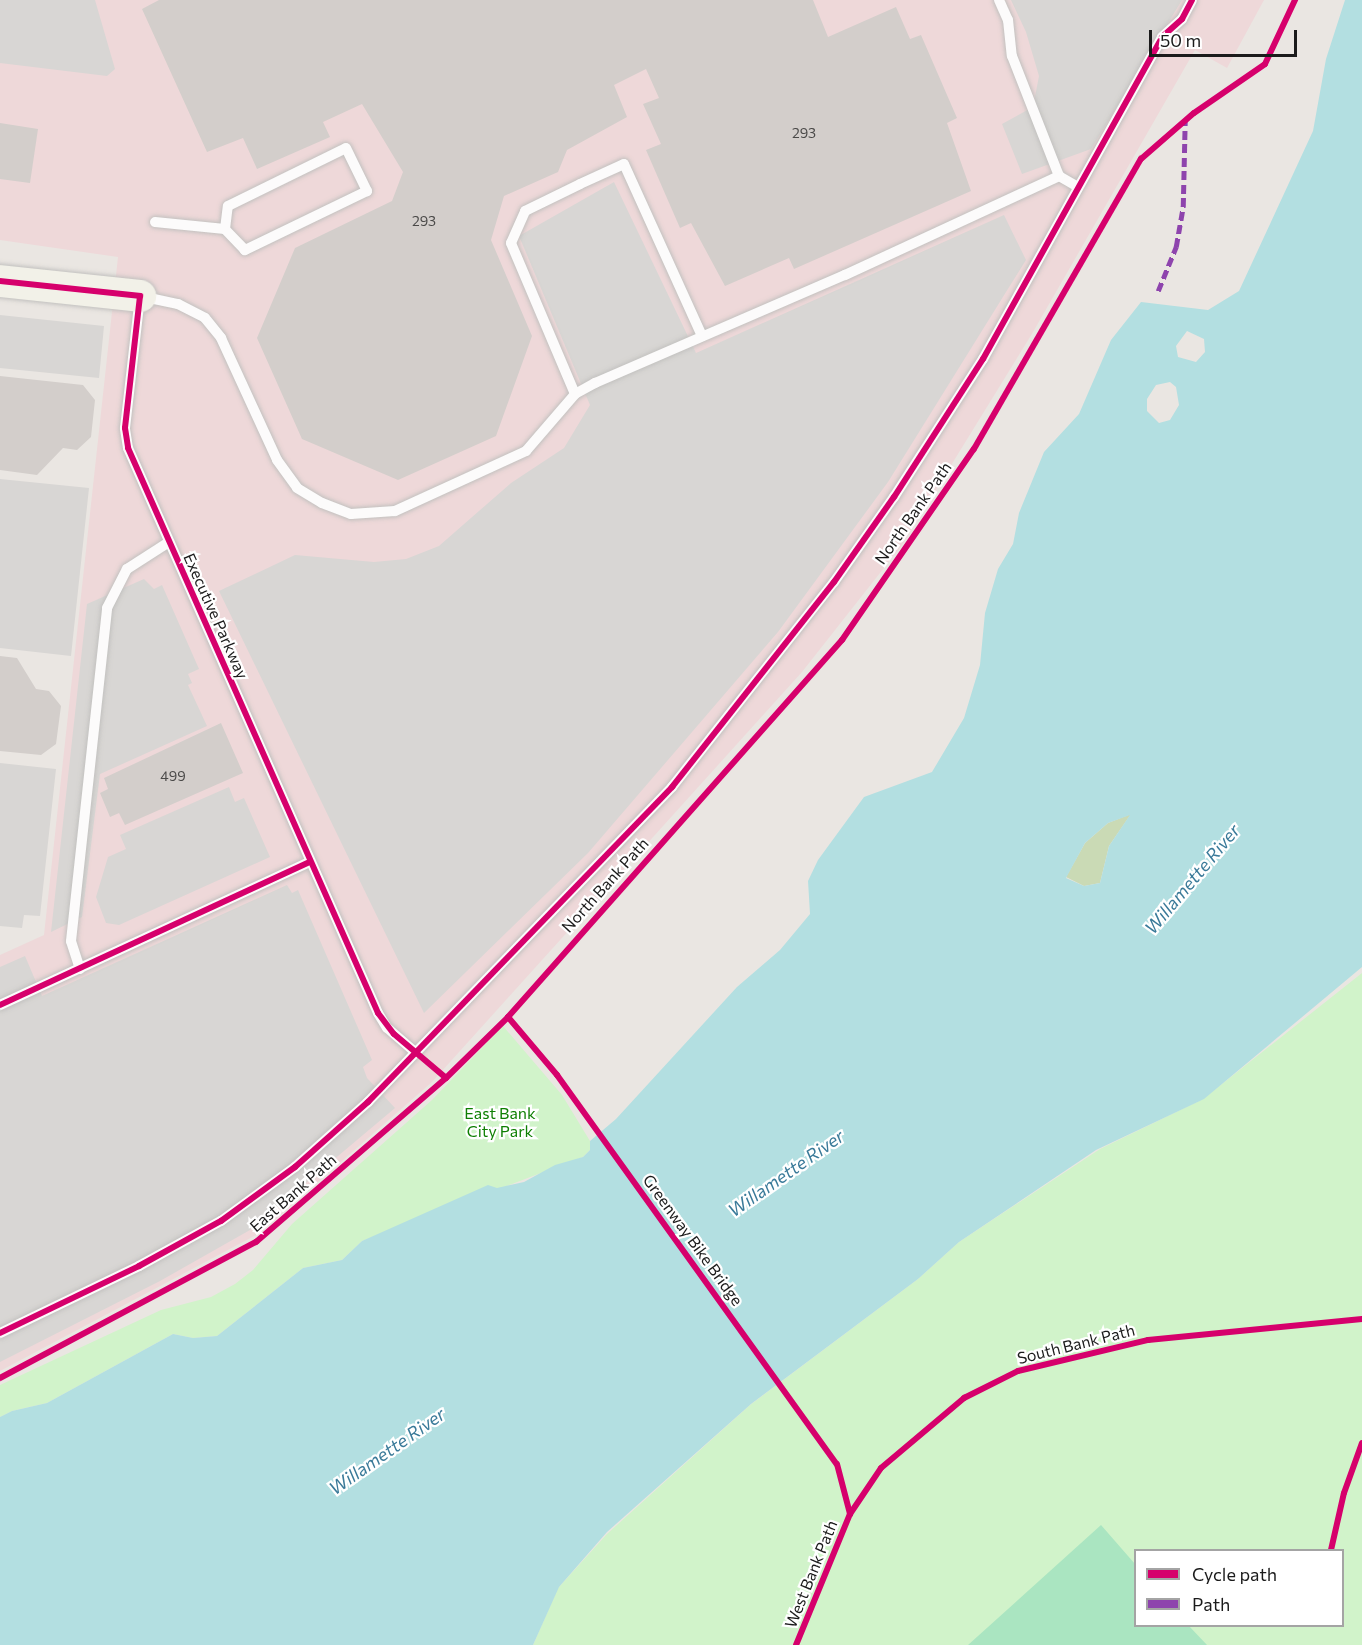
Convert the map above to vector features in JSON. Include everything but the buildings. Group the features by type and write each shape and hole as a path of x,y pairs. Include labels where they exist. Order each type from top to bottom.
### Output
{"street":[{"path":"0,281 140,296"}],"lane":[{"path":"999,0 1008,20 1012,56 1059,176 1078,187"},
{"path":"0,1333 139,1266 250,1201 334,1135 672,787 834,582 983,359 1162,37 1182,19 1192,0"},
{"path":"155,222 225,229 245,250 367,191 346,148 228,206 225,229"},
{"path":"575,394 511,243 525,211 540,202 624,164 702,336"},
{"path":"140,296 178,304 205,318 221,338 277,460 297,488 322,503 351,514 395,511 526,451 575,394 1059,176"},
{"name":"Executive Parkway","path":"140,296 125,437 310,862 382,1020 415,1052"},
{"path":"80,969 71,941 107,608 127,569 169,542"},
{"path":"0,1005 310,862"}],"shaded area":[{"path":"0,0 1264,0 1227,68 1195,50 1033,332 902,545 802,672 432,1082 260,1233 0,1371 0,955 44,935 118,257 0,240"},
{"path":"0,0 95,0 115,69 107,76 0,63"},
{"path":"1011,0 1182,0 1091,149 1022,174 1002,124 1033,107 1039,76 1026,32"},
{"path":"614,182 696,353 1004,215 1026,260 888,482 778,632 588,853 424,1013 219,591 295,555 374,562 406,559 439,546 511,483 564,448 590,405 519,236"},
{"path":"0,315 104,326 99,378 0,368"},
{"path":"0,479 89,488 71,656 0,648"},
{"path":"144,579 154,589 162,585 199,669 188,674 192,683 188,685 207,726 100,774 82,917 51,932 87,604"},
{"path":"0,763 56,769 40,916 24,915 22,928 0,926"},
{"path":"229,787 235,802 244,798 270,857 119,925 106,923 96,897 108,857 126,849 120,835"},
{"path":"287,885 292,893 298,890 372,1060 363,1067 367,1078 395,1108 250,1230 160,1281 0,1362 0,967 25,956 42,996"}],"green space":[{"path":"1131,814 1109,846 1100,883 1084,886 1066,877 1085,843 1108,823"},
{"path":"1362,973 1362,1645 533,1645 558,1588 607,1534 750,1405 918,1279 959,1242 1100,1149 1203,1099"},
{"name":"East Bank City Park","path":"503,1026 562,1095 590,1141 590,1150 583,1157 362,1241 342,1260 303,1268 217,1336 193,1338 173,1334 47,1403 12,1411 0,1417 0,1385 161,1310 211,1297 235,1284 253,1270 292,1224 432,1100"},
{"path":"1101,1525 1134,1563 1134,1627 1190,1627 1207,1645 968,1645"}],"water":[{"name":"Willamette River","path":"1345,0 1362,0 1362,967 1204,1099 1096,1150 959,1242 918,1279 751,1404 607,1532 559,1587 533,1645 0,1645 0,1417 12,1411 47,1403 173,1334 193,1338 217,1336 303,1268 342,1260 362,1241 488,1185 497,1188 524,1182 555,1165 583,1157 590,1150 590,1141 616,1119 737,987 780,950 810,914 808,881 818,860 864,797 932,772 964,718 980,665 985,613 998,569 1013,544 1019,513 1044,452 1079,414 1111,340 1141,302 1208,310 1239,291 1313,131 1326,59","holes":["1187,331 1204,339 1205,352 1196,362 1178,357 1176,346","1170,382 1176,387 1179,405 1170,420 1159,423 1147,411 1147,399 1156,385","1130,815 1109,846 1100,883 1084,886 1066,878 1085,843 1108,823"]}],"marked path":[{"path":"1158,291 1176,247 1183,207 1185,121"}],"cycle path":[{"name":"North Bank Path","path":"0,1333 139,1266 221,1221 295,1167 368,1102 672,787 834,582 894,497 983,359 1162,37 1182,19 1192,0"},
{"name":"North Bank Path","path":"0,1378 256,1242 446,1078 508,1017 842,640 974,449 1141,159 1194,113 1265,64 1295,0"},
{"path":"0,281 140,296 125,428 128,448 378,1013 394,1034 446,1078"},
{"path":"0,1005 310,862"},
{"name":"Greenway Bike Bridge","path":"508,1017 557,1075 837,1464 850,1514"},
{"name":"South Bank Path","path":"796,1645 850,1514 881,1468 964,1398 1018,1371 1148,1340 1362,1319"},
{"path":"1331,1549 1344,1493 1362,1443"}]}
